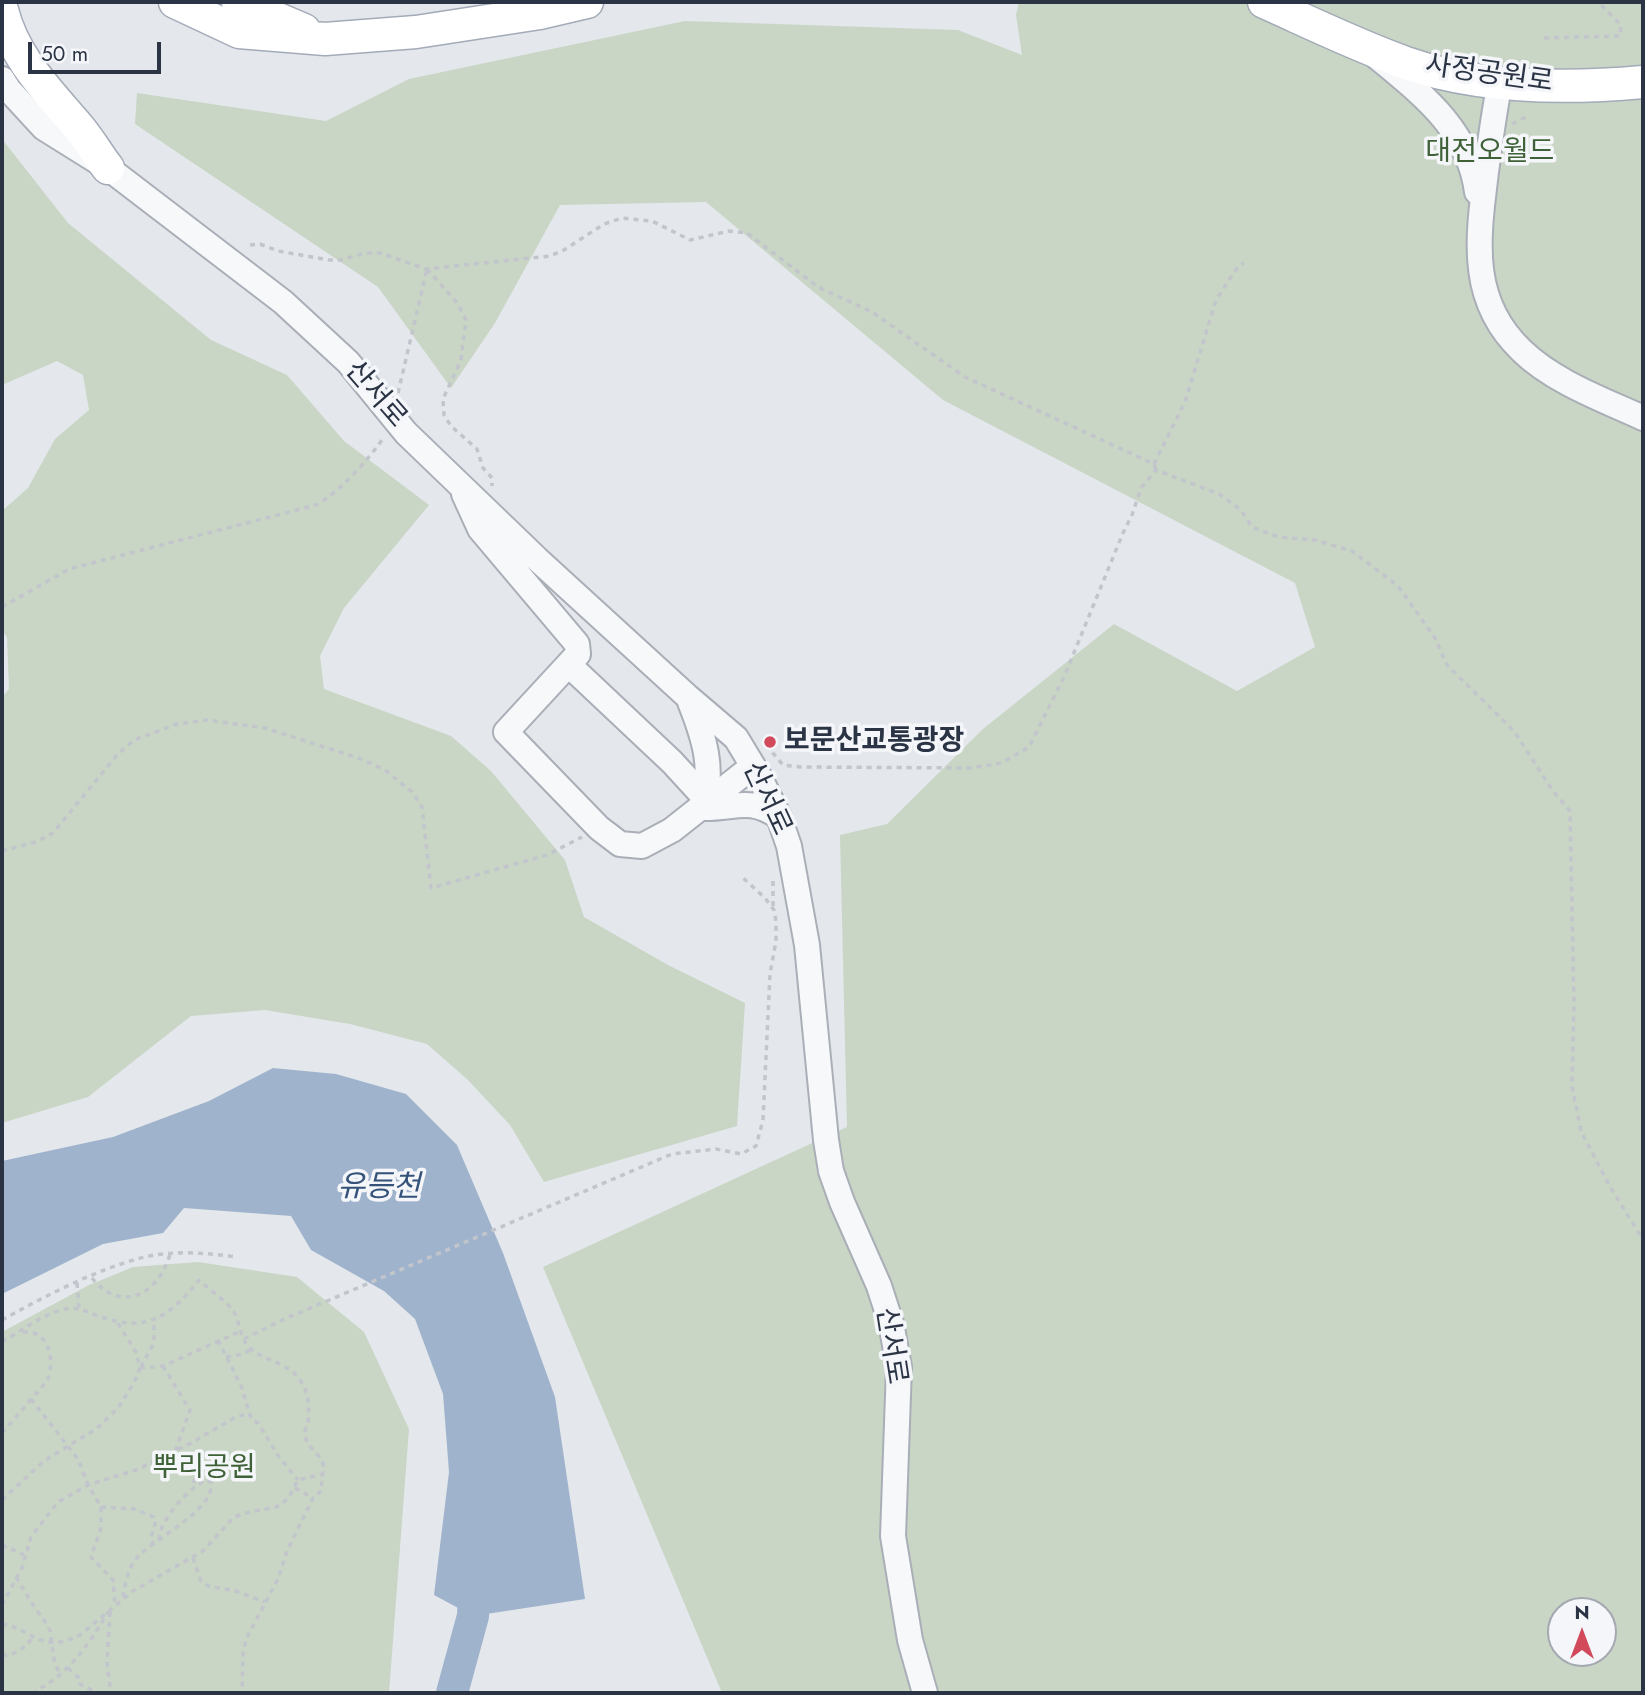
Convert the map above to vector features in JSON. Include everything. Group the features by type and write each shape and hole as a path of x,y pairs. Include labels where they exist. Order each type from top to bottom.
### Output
{"main road":[{"path":"149,2 186,20 239,17"},
{"path":"175,2 325,39 416,32 540,13 587,2"},
{"path":"208,2 234,13 325,39"},
{"name":"사정공원로","path":"1264,2 1408,64 1500,82 1591,87 1643,82"},
{"path":"2,10 20,53 39,84 78,126 108,168"}],"street":[{"path":"1362,46 1414,87 1460,139 1474,168 1480,216"},
{"name":"산서로","path":"2,49 22,80 52,114 108,168"},
{"name":"산서로","path":"2,79 44,128 108,168 282,302 348,362 406,433 537,559 736,738 779,817 797,883 807,946 831,1171 879,1286 891,1324 899,1367 893,1536 910,1640 925,1693"},
{"path":"1500,82 1480,216 1479,263 1483,286 1496,318 1522,351 1567,382 1643,418"},
{"path":"457,481 480,529 577,644 578,654 506,732 600,828 620,845 642,846 672,830 752,766"},
{"path":"569,665 672,762 704,803"},
{"path":"688,697 707,747 708,775 704,803"},
{"path":"704,803 761,806 779,817"}],"path":[{"path":"1544,38 1620,36 1621,25 1598,2"},
{"path":"250,245 260,244 278,251 329,260 380,253 427,269 550,256 604,224 622,218 652,220 690,240 740,230 756,238 818,287 873,312 965,377 1154,464"},
{"path":"1156,470 1154,464 1185,402 1216,300 1239,265 1244,263"},
{"path":"2,607 69,569 316,505 340,486 372,452 388,430 427,269"},
{"path":"427,269 458,304 466,320 461,360 443,399 444,415 450,426 477,449 483,468 492,478 495,516"},
{"path":"759,736 783,765 801,767 971,768 1002,763 1029,747 1064,677 1142,488 1156,470"},
{"path":"1156,470 1219,494 1241,510 1252,527 1278,537 1315,540 1352,551 1398,586 1435,638 1447,666 1514,732 1570,811 1574,1002 1572,1086 1581,1131 1609,1185 1643,1240"},
{"path":"2,851 36,842 53,833 117,755 134,740 177,724 207,720 265,728 361,759 385,770 412,792 422,807 431,888 547,855 600,828"},
{"path":"742,877 774,910"},
{"path":"244,1339 280,1321 672,1154 716,1149 741,1154 756,1146 763,1120 770,975 776,941 772,895"},
{"path":"92,1277 97,1284 116,1295 128,1297 141,1294 154,1286 165,1272 170,1254"},
{"path":"2,1320 44,1296 139,1259 170,1254 237,1256"},
{"path":"2,1342 49,1315 66,1309 79,1308 130,1325 144,1324 185,1297 199,1280 232,1308 244,1339 251,1349 286,1367 305,1386 308,1393 305,1432 311,1449 323,1463 320,1479 322,1490 313,1498 287,1551 278,1579 246,1639 242,1693"},
{"path":"77,1283 79,1308"},
{"path":"2,1500 44,1461 96,1429 118,1408 154,1343 154,1318"},
{"path":"117,1322 136,1352 140,1368"},
{"path":"2,1433 47,1381 53,1362 44,1341 36,1334 27,1331 15,1334"},
{"path":"140,1368 163,1366 241,1331"},
{"path":"218,1340 242,1388 251,1419 258,1423 279,1457 298,1480"},
{"path":"226,1357 243,1354 251,1349"},
{"path":"163,1366 190,1410 176,1449 178,1455 196,1474 191,1490"},
{"path":"31,1399 78,1459 100,1507 100,1528 91,1557 113,1580 116,1604"},
{"path":"2,1605 22,1568 31,1537 58,1502 88,1485 136,1470 234,1418 249,1413"},
{"path":"298,1480 323,1474"},
{"path":"123,1599 126,1582 135,1560 191,1516 212,1486 208,1480 191,1490 163,1522 158,1534 159,1541"},
{"path":"2,1624 13,1626 32,1638 51,1642 70,1640 80,1635 123,1599 211,1544 234,1517 276,1507 289,1497 298,1480"},
{"path":"295,1488 313,1498"},
{"path":"100,1507 134,1509 154,1517 156,1521 151,1537 153,1545"},
{"path":"2,1545 24,1555"},
{"path":"193,1557 201,1581 208,1586 236,1591 265,1602"},
{"path":"16,1577 46,1623 54,1660 61,1676"},
{"path":"32,1693 50,1685 61,1676 98,1630 110,1610"},
{"path":"110,1610 107,1663 111,1693"},
{"path":"2,1656 24,1648 32,1638"},
{"path":"68,1668 80,1679 80,1684 97,1693"}],"green space":[{"name":"대전오월드","path":"1019,2 1643,2 1643,1693 722,1693 543,1267 847,1127 840,835 887,824 983,729 1114,624 1237,691 1315,647 1295,583 943,400 706,202 560,205 495,323 451,388 378,287 135,124 137,93 326,121 409,79 685,21 958,30 1022,55 1016,15"},
{"path":"2,139 68,223 211,340 287,375 344,441 429,505 344,608 320,656 324,689 451,736 491,771 565,860 584,917 668,965 745,1003 737,1126 544,1182 510,1125 468,1080 427,1044 350,1024 265,1010 191,1016 88,1097 2,1123 2,697 9,689 7,637 2,631 2,511 28,488 55,439 89,410 83,375 57,361 2,385"},
{"name":"뿌리공원","path":"198,1262 297,1277 364,1332 409,1429 389,1693 2,1693 2,1332 89,1285 133,1267"}],"water":[{"name":"유등천","path":"273,1068 336,1074 406,1094 457,1145 503,1253 555,1397 585,1599 473,1616 434,1595 449,1472 443,1394 415,1319 384,1291 311,1250 291,1216 184,1208 163,1233 103,1244 2,1294 2,1161 113,1137 209,1101"}],"waterway":[{"name":"유등천","path":"452,1693 473,1616 475,1575"}],"place":[{"name":"보문산교통광장","path":"770,742"}]}
